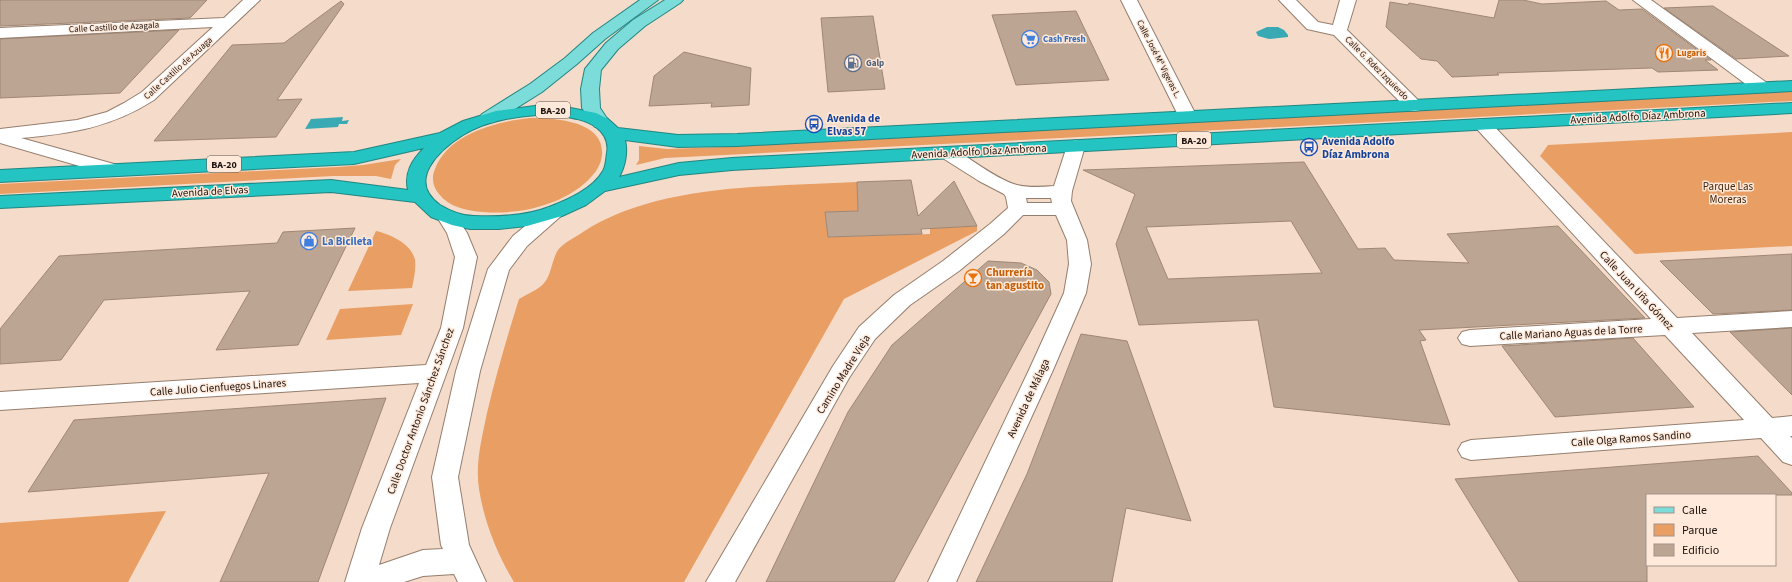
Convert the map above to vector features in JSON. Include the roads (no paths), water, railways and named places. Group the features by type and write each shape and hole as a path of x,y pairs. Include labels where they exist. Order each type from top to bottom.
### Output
{"highway":[{"name":"Avenida Adolfo Díaz Ambrona","path":"607,128 678,141 737,140 1792,86"},
{"name":"Avenida Adolfo Díaz Ambrona","path":"599,187 679,169 732,164 1792,108"},
{"name":"BA-20","path":"550,109 582,114 607,128 619,146 613,170 599,187 582,199 554,212 524,221 475,223 447,217 433,210 419,197 416,178 424,159 446,138 457,131 488,118 518,111 550,109"},
{"name":"BA-20","path":"0,176 354,158 446,138"},
{"name":"Avenida de Elvas","path":"0,202 331,186 419,197"}],"main road":[{"path":"488,118 554,74 599,36 650,0"},
{"path":"607,128 591,108 590,89 593,69 612,46 639,23 675,0"}],"street":[{"name":"Calle Castillo de Azuaga","path":"0,134 59,130 99,122 118,115 148,96 252,0"},
{"name":"Calle José Mª Vigeras L.","path":"1129,0 1188,117"},
{"path":"1287,0 1313,26 1339,31 1348,0"},
{"path":"1641,0 1761,87"},
{"name":"Calle Castillo de Azagala","path":"0,33 228,22"},
{"name":"Calle G. Rdez Izquierdo","path":"1339,31 1414,106"},
{"name":"Calle Juan Uña Gómez","path":"1482,124 1792,455"},
{"path":"0,137 114,170"},
{"path":"948,153 986,178 1015,200 1062,200 1076,146"},
{"name":"Camino Madre Vieja","path":"720,582 841,372 867,333 902,300 951,266 998,229 1015,200"},
{"name":"Avenida de Málaga","path":"942,582 1041,370 1075,293 1080,264 1077,240 1062,200"},
{"path":"468,572 455,545 446,476 468,371 499,269 520,241 554,212"},
{"name":"Calle Doctor Antonio Sánchez Sánchez","path":"359,582 376,528 452,328 466,257 457,233 447,217"},
{"name":"Calle Mariano Aguas de la Torre","path":"1470,338 1792,319"},
{"name":"Calle Julio Cienfuegos Linares","path":"0,401 435,373"},
{"name":"Calle Olga Ramos Sandino","path":"1471,450 1792,426"},
{"path":"372,582 386,575 423,563 468,572"}],"water":[{"path":"1267,27 1278,27 1284,30 1288,37 1269,39 1258,36 1256,32"},
{"path":"343,117 342,121 349,120 347,124 339,124 338,127 305,129 311,119"}],"place":[{"name":"Cash Fresh","path":"1030,39"},
{"name":"Lugaris","path":"1664,53"},
{"name":"Galp","path":"853,63"},
{"name":"Avenida de Elvas 57","path":"814,124"},
{"name":"Avenida Adolfo Díaz Ambrona","path":"1309,147"},
{"name":"La Bicileta","path":"309,241"},
{"name":"Churrería tan agustito","path":"973,278"}],"park label":[{"name":"Parque Las Moreras","path":"1728,192"}]}
